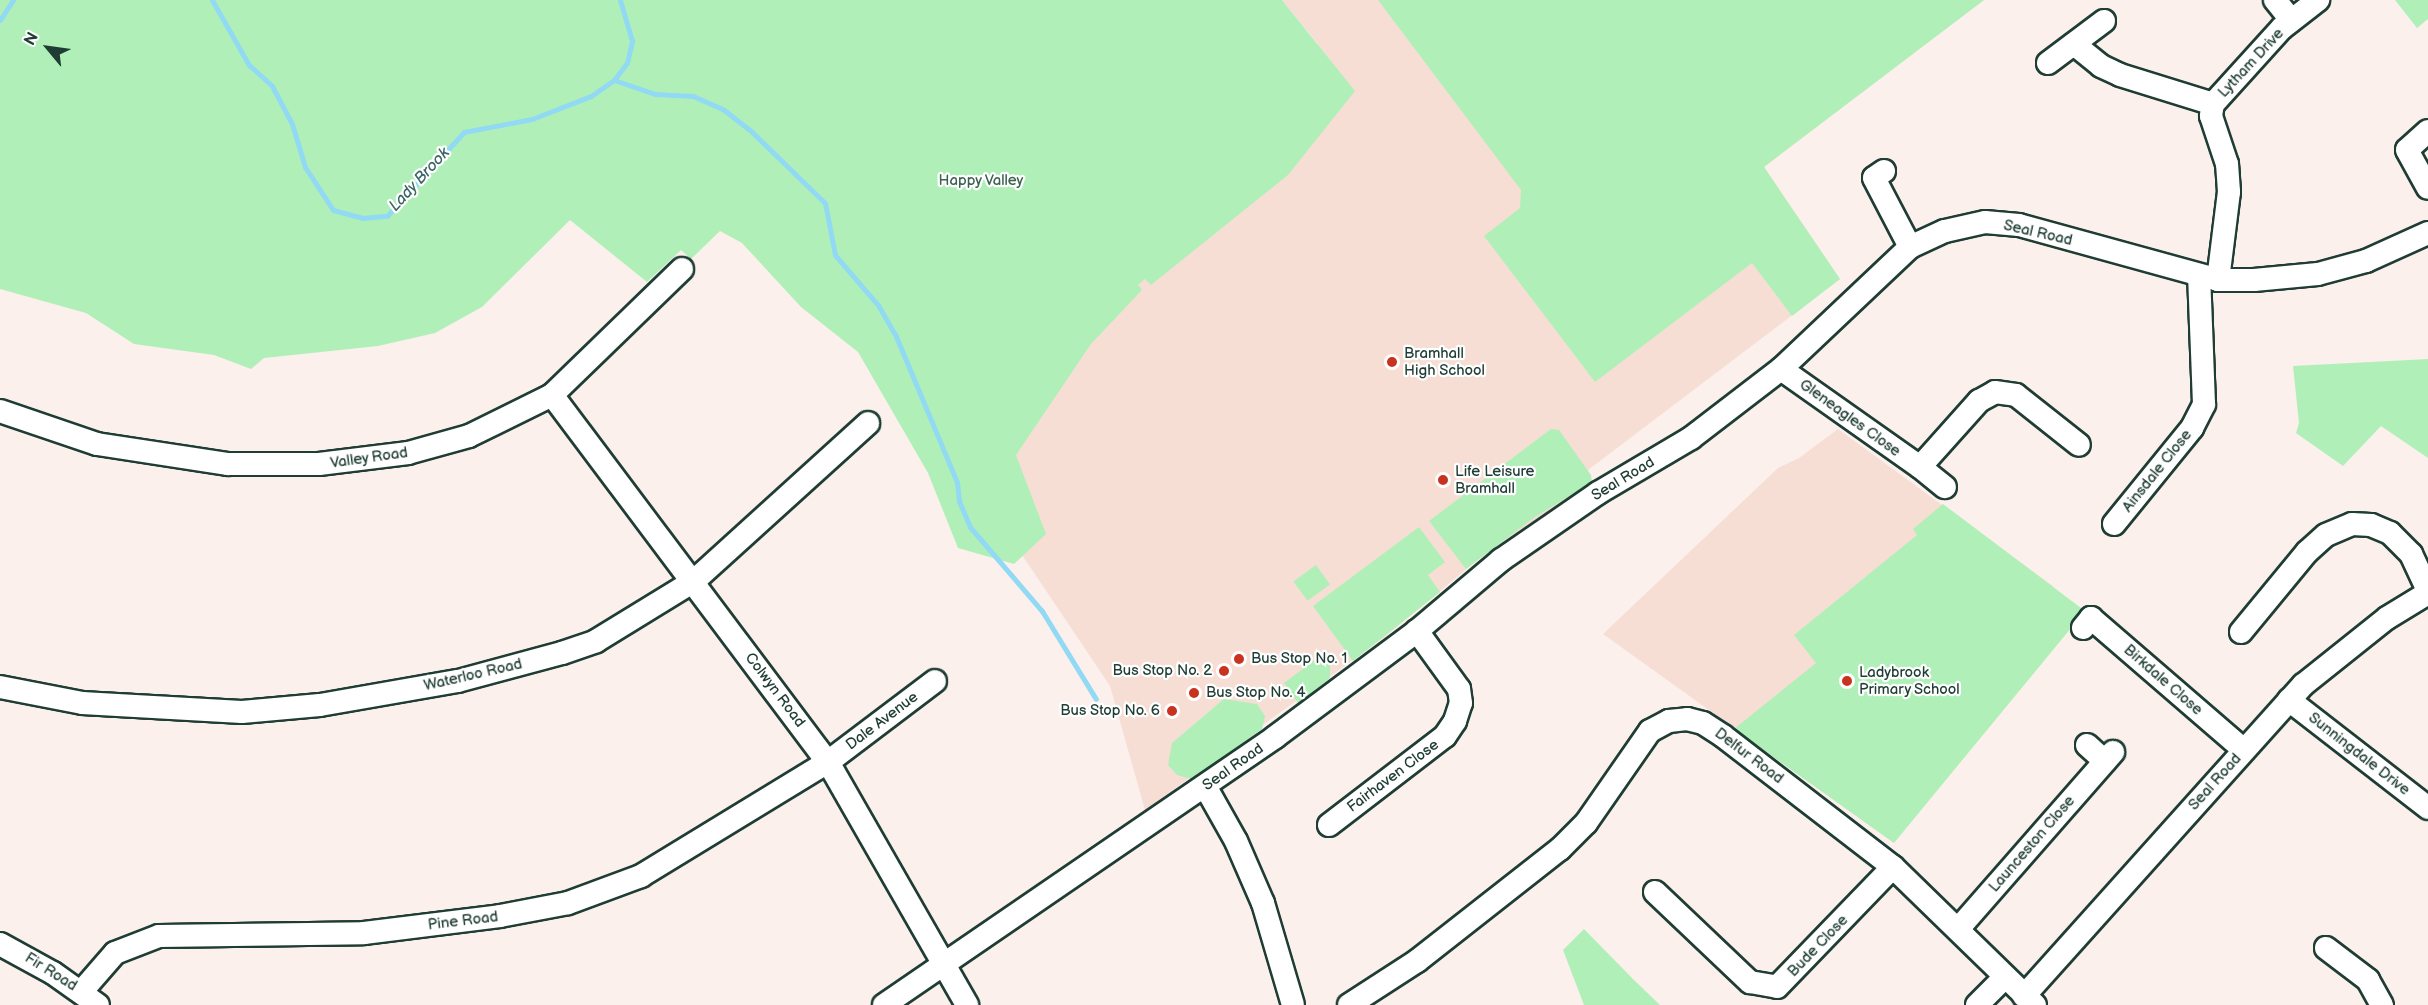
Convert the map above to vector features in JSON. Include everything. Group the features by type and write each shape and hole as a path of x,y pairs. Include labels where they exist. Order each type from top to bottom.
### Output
{"street":[{"path":"2275,0 2291,20"},
{"name":"Lytham Drive","path":"2209,278 2229,192 2227,164 2211,116 2213,104 2291,20 2318,0"},
{"path":"2048,63 2104,21"},
{"path":"2074,44 2093,61 2120,75 2213,104"},
{"path":"2428,131 2407,150 2428,188"},
{"path":"1884,171 1874,178 1910,247"},
{"name":"Seal Road","path":"884,1005 1205,786 1417,631 1501,560 1598,493 1691,438 1781,369 1910,247 1945,231 1984,222 2019,225 2209,278 2318,274 2366,261 2428,233"},
{"name":"Valley Road","path":"0,411 97,444 207,462 282,467 367,460 442,445 508,419 552,395 682,269"},
{"name":"Ainsdale Close","path":"2114,524 2192,428 2205,404 2209,278"},
{"name":"Gleneagles Close","path":"1781,369 1920,466 1945,487"},
{"path":"1920,466 1979,400 1995,392 2016,396 2079,445"},
{"name":"Colwyn Road","path":"552,395 624,487 828,762 967,1005"},
{"name":"Waterloo Road","path":"0,687 82,703 160,710 242,712 320,705 458,681 562,653 596,641 694,581 868,423"},
{"name":"Seal Road","path":"2030,1000 2289,700 2324,665 2428,591 2411,554 2390,533 2371,525 2352,524 2326,535 2307,552 2241,632"},
{"name":"Birkdale Close","path":"2083,628 2091,618 2244,750"},
{"name":"Fairhaven Close","path":"1329,825 1445,736 1455,721 1461,703 1459,689 1417,631"},
{"name":"Dale Avenue","path":"828,762 935,681"},
{"name":"Sunningdale Drive","path":"2289,700 2428,808"},
{"name":"Delfur Road","path":"1349,1005 1417,961 1560,849 1586,824 1650,731 1669,721 1687,719 1703,723 1893,867 1959,928 2004,978 2030,1000"},
{"name":"Launceston Close","path":"1959,928 2109,757 2087,745"},
{"name":"Pine Road","path":"90,998 115,953 159,936 364,933 500,916 568,903 641,876 828,762"},
{"path":"1205,786 1236,841 1263,903 1293,1005"},
{"name":"Bude Close","path":"1655,892 1750,982 1777,987 1893,867"},
{"name":"Fir Road","path":"0,944 90,998"},
{"path":"2326,948 2368,980 2382,1005"},
{"path":"1977,1005 2004,978"}],"shaded area":[{"name":"Bramhall High School","path":"1282,0 1984,0 1764,167 1840,279 1588,470 1592,482 1487,552 1386,636 1145,810 1110,686 1016,546 1002,407 1318,44"},
{"name":"Ladybrook Primary School","path":"1838,429 2053,586 1894,843 1603,634 1778,468 1799,458"}],"green space":[{"name":"Happy Valley","path":"0,0 1282,0 1355,91 1288,175 1151,285 1145,279 1138,285 1142,290 1091,344 1016,455 1046,534 1014,564 958,548 928,473 858,352 801,307 742,243 720,231 691,259 681,250 647,282 570,220 482,307 435,333 378,346 264,358 251,369 214,355 134,344 86,313 0,289"},
{"path":"1378,0 1984,0 1764,167 1840,279 1792,316 1752,263 1595,382 1484,236 1520,208 1521,190"},
{"path":"2395,0 2428,0 2428,19 2417,28"},
{"path":"2428,359 2428,458 2381,426 2343,466 2296,433 2299,423 2293,366"},
{"path":"1551,429 1559,430 1591,475 1592,482 1535,517 1466,569 1429,521"},
{"path":"1943,504 2085,611 1894,843 1734,729 1816,663 1794,635 1917,535 1913,529"},
{"path":"1419,527 1445,562 1428,575 1440,592 1353,661 1313,606"},
{"path":"1316,565 1330,584 1307,601 1293,581"},
{"path":"1324,653 1330,662 1330,678 1298,703 1284,683"},
{"path":"1224,699 1257,704 1265,716 1262,729 1191,779 1177,775 1168,765 1172,743"},
{"path":"1584,929 1660,1005 1584,1005 1563,950"}],"waterway":[{"name":"Lady Brook","path":"0,20 13,0"},
{"name":"Lady Brook","path":"212,0 249,65 272,86 292,124 305,167 333,210 362,218 387,216 464,132 532,119 591,96 614,80 627,63 632,41 620,0"},
{"path":"614,80 655,94 693,96 724,110 753,133 825,203 835,255 878,305 895,334 957,482 959,501 970,527 1042,611 1096,699"}],"place":[{"name":"Bramhall High School","path":"1392,362"},
{"name":"Life Leisure Bramhall","path":"1443,480"},
{"name":"Bus Stop No. 1","path":"1239,659"},
{"name":"Bus Stop No. 2","path":"1224,671"},
{"name":"Ladybrook Primary School","path":"1847,681"},
{"name":"Bus Stop No. 4","path":"1194,693"},
{"name":"Bus Stop No. 6","path":"1172,711"}]}
